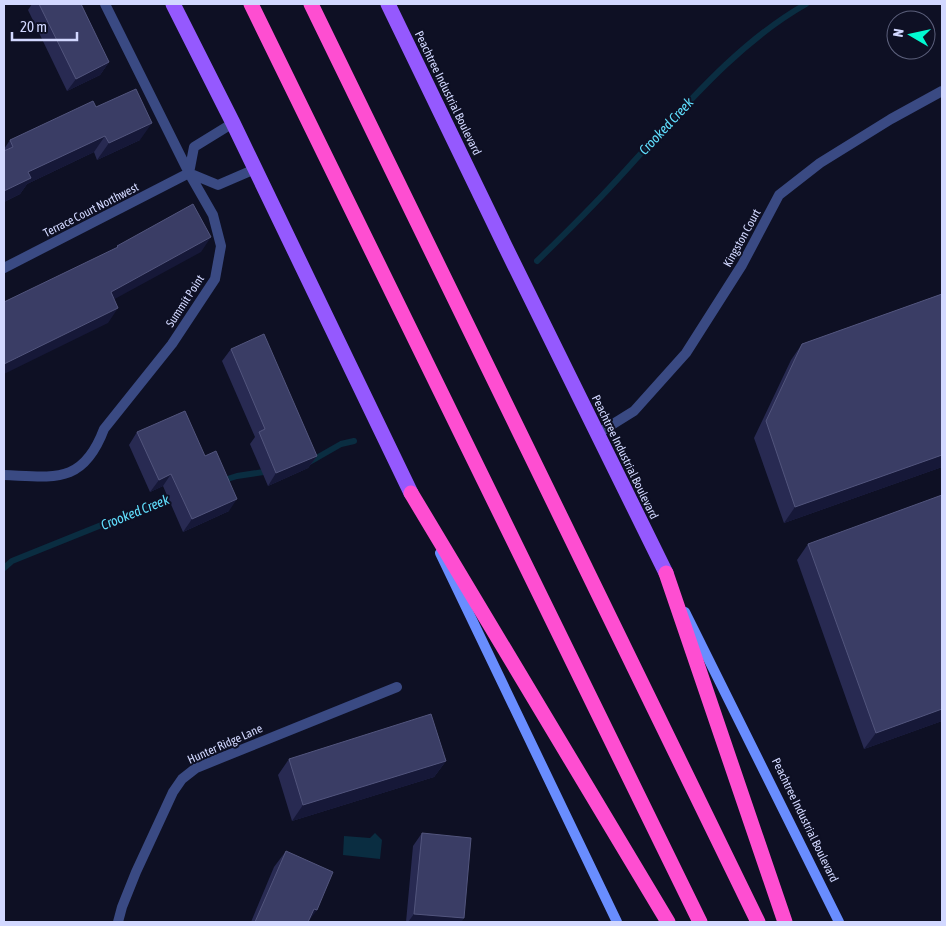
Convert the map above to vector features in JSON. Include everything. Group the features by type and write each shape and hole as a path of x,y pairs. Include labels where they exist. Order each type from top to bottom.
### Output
{"highway":[{"path":"251,4 700,922"},
{"path":"310,4 758,922"},
{"path":"411,493 668,922"},
{"path":"666,573 785,922"}],"main road":[{"path":"173,4 233,123 617,922"},
{"name":"Peachtree Industrial Boulevard","path":"388,4 597,434 839,922"}],"street":[{"name":"Summit Point","path":"4,475 52,477 70,474 86,462 99,444 104,429 172,344 214,279 221,246 213,215 189,174 105,4"},
{"name":"Kingston Court","path":"597,434 634,411 686,353 742,265 779,195 820,163 891,119 942,91"},
{"path":"233,123 194,147 189,174 218,185 255,169"},
{"name":"Terrace Court Northwest","path":"4,268 189,174"},
{"name":"Hunter Ridge Lane","path":"118,922 136,872 173,792 182,780 196,768 397,687"}],"water":[{"path":"375,833 382,840 380,859 343,855 344,836 370,838"}],"building":[{"path":"39,4 81,4 109,62 76,79"},
{"path":"136,89 152,123 109,143 105,136 28,172 31,178 4,191 4,151 13,147 10,140 93,101 96,107"},
{"path":"193,204 211,237 111,292 118,308 4,364 4,302 118,247"},
{"path":"942,294 942,455 795,507 766,421 802,344"},
{"path":"264,334 317,456 276,473 259,432 265,429 231,349"},
{"path":"185,411 205,456 216,451 237,499 192,519 171,474 159,480 137,432"},
{"path":"942,495 942,709 876,733 808,544"},
{"path":"431,714 446,761 303,805 289,759"},
{"path":"422,833 471,838 464,918 414,914"},
{"path":"286,851 333,872 317,910 314,909 308,922 255,922"}],"waterway":[{"name":"Crooked Creek","path":"537,261 599,199 715,75 758,37 806,4"},
{"name":"Crooked Creek","path":"306,464 341,444 354,441"},
{"name":"Crooked Creek","path":"221,481 237,476 270,471"},
{"name":"Crooked Creek","path":"4,568 12,561 176,495"}]}
